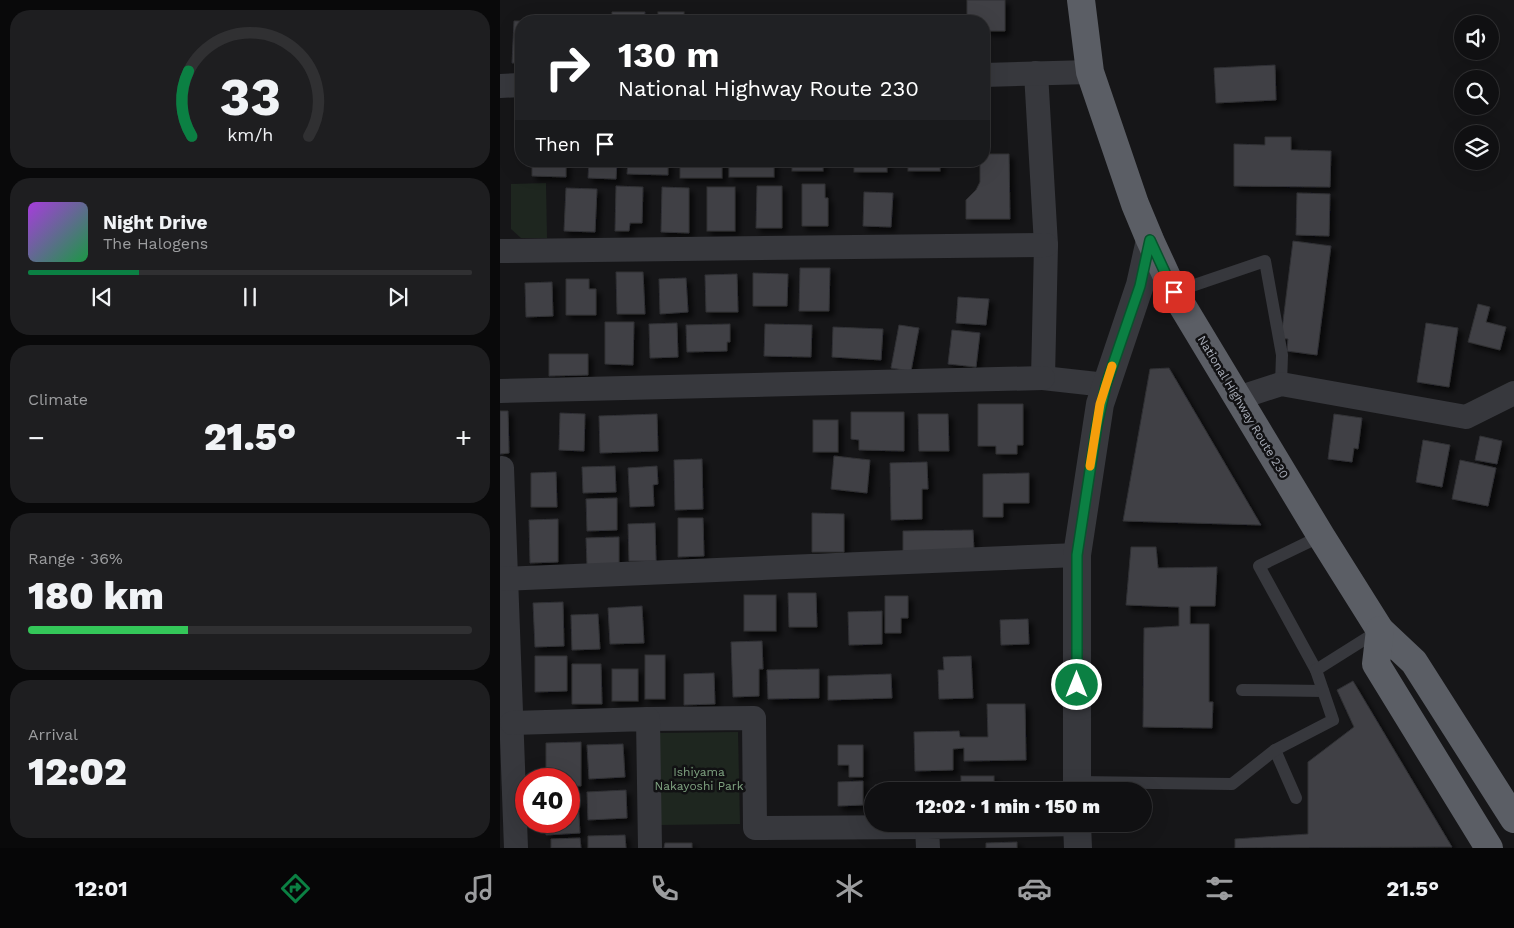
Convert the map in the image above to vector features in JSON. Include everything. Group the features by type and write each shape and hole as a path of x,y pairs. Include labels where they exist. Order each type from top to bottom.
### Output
{"highway":[{"name":"National Highway Route 230","path":"1081,0 1090,72 1135,204 1174,292 1380,630 1414,662 1514,819"},
{"path":"1380,630 1376,664 1489,848"}],"street":[{"path":"990,75 1090,72"},
{"path":"1036,73 1046,245 1043,378"},
{"path":"500,86 515,85"},
{"path":"1077,782 1077,555 1097,425 1106,385 1140,286 1150,240"},
{"path":"500,251 1046,245"},
{"path":"500,391 1043,378 1106,385"},
{"path":"1238,398 1281,384 1466,416 1514,393"},
{"path":"502,468 503,578 512,723 516,848"},
{"path":"503,578 1077,555"},
{"path":"512,723 754,718 755,828 927,837 985,832"},
{"path":"648,719 650,848"},
{"path":"1077,832 1078,848"}],"lane":[{"path":"1174,292 1265,261 1282,356 1281,384"},
{"path":"1152,786 1232,784 1275,750 1333,720 1316,670 1259,566 1321,536"},
{"path":"1316,670 1380,630"},
{"path":"1242,690 1323,691"},
{"path":"1275,750 1296,798"}],"green space":[{"path":"546,183 547,238 521,238 511,229 511,184"},
{"name":"Ishiyama Nakayoshi Park","path":"738,732 740,824 660,825 658,733"}],"building":[{"path":"967,0 1005,0 1005,31 990,31 990,15 967,15"},
{"path":"612,12 645,12 645,15 612,15"},
{"path":"658,12 684,12 684,15 658,15"},
{"path":"514,21 515,21 515,63 512,63"},
{"path":"1275,65 1276,100 1216,103 1214,68"},
{"path":"1265,137 1291,137 1291,150 1331,151 1330,187 1234,186 1234,144 1265,145"},
{"path":"990,154 1009,154 1010,219 966,219 966,200 976,190 980,182 980,167 990,167"},
{"path":"532,167 566,167 566,177 532,176"},
{"path":"589,167 617,167 616,179 588,178"},
{"path":"628,167 668,167 668,175 627,174"},
{"path":"680,167 722,167 722,178 680,178"},
{"path":"729,167 774,167 774,177 729,177"},
{"path":"792,167 823,167 823,171 792,171"},
{"path":"854,167 887,167 887,172 854,172"},
{"path":"908,167 940,167 940,171 908,171"},
{"path":"802,184 825,184 825,198 828,198 828,226 802,226"},
{"path":"616,186 643,187 642,223 630,223 629,231 615,231"},
{"path":"757,186 782,186 782,228 756,228"},
{"path":"662,187 689,188 689,233 661,232"},
{"path":"707,187 735,187 735,231 707,231"},
{"path":"566,188 597,189 595,232 564,231"},
{"path":"864,192 893,193 891,227 863,226"},
{"path":"1297,193 1330,194 1329,236 1296,235"},
{"path":"1293,241 1331,246 1317,355 1287,351 1288,339 1281,338"},
{"path":"800,268 830,268 829,311 799,311"},
{"path":"616,272 643,272 645,314 617,314"},
{"path":"753,273 788,274 787,306 753,306"},
{"path":"737,274 738,312 706,312 705,275"},
{"path":"686,278 688,312 660,314 659,279"},
{"path":"566,279 589,279 589,289 596,289 596,315 566,315"},
{"path":"552,282 553,316 526,317 525,283"},
{"path":"958,297 989,299 986,325 956,323"},
{"path":"1478,304 1490,307 1486,322 1506,327 1500,350 1468,342"},
{"path":"605,322 634,322 633,365 605,364"},
{"path":"677,323 678,357 650,358 649,324"},
{"path":"1426,323 1458,328 1449,387 1417,382"},
{"path":"730,324 730,342 727,342 727,351 687,352 686,325"},
{"path":"765,324 812,325 811,357 764,356"},
{"path":"899,325 919,328 911,371 891,368"},
{"path":"833,327 883,329 881,360 832,357"},
{"path":"952,330 980,333 976,367 948,364"},
{"path":"549,354 588,354 588,375 549,376"},
{"path":"1169,368 1261,525 1123,521 1150,369"},
{"path":"978,404 1023,404 1023,445 1017,445 1017,454 996,454 996,446 978,446"},
{"path":"500,411 508,411 509,453 500,454"},
{"path":"851,412 904,412 904,451 859,450 859,440 851,439"},
{"path":"560,413 585,414 584,451 559,450"},
{"path":"657,414 658,451 600,453 599,416"},
{"path":"918,414 948,414 949,451 919,451"},
{"path":"1334,414 1362,418 1358,449 1354,448 1352,462 1328,459"},
{"path":"813,420 838,420 838,452 813,452"},
{"path":"1480,436 1502,441 1497,464 1475,460"},
{"path":"1423,440 1450,445 1442,487 1416,482"},
{"path":"834,456 870,460 867,493 831,489"},
{"path":"702,459 703,509 675,510 674,460"},
{"path":"1460,460 1496,468 1488,506 1452,499"},
{"path":"927,462 928,489 922,489 922,519 891,520 890,463"},
{"path":"615,466 616,492 583,493 582,467"},
{"path":"657,466 658,484 653,485 654,506 630,507 628,468"},
{"path":"556,472 557,507 531,507 531,473"},
{"path":"1029,473 1029,503 1003,503 1003,517 983,517 983,474"},
{"path":"617,498 617,530 587,531 586,499"},
{"path":"812,513 844,514 844,552 812,552"},
{"path":"678,518 703,518 704,556 678,557"},
{"path":"558,519 558,562 530,563 529,520"},
{"path":"655,523 656,561 629,561 628,524"},
{"path":"973,530 974,551 903,551 903,531"},
{"path":"619,537 619,564 587,565 586,538"},
{"path":"1131,547 1156,547 1158,568 1217,567 1215,606 1190,606 1190,624 1209,624 1209,702 1213,702 1212,728 1143,727 1144,628 1179,626 1179,607 1126,605"},
{"path":"788,593 816,593 817,627 789,627"},
{"path":"744,595 776,595 776,631 744,631"},
{"path":"885,596 908,596 908,618 901,618 901,633 885,633"},
{"path":"563,602 564,646 535,647 533,603"},
{"path":"642,606 644,643 610,644 608,608"},
{"path":"882,611 882,644 849,645 848,612"},
{"path":"598,614 600,649 572,650 571,615"},
{"path":"1028,619 1029,644 1001,645 1000,620"},
{"path":"762,641 763,669 759,669 759,696 733,697 731,642"},
{"path":"645,655 665,655 665,699 645,699"},
{"path":"535,656 567,656 567,691 535,692"},
{"path":"971,656 973,698 939,699 938,670 944,670 943,657"},
{"path":"572,664 601,664 602,704 572,704"},
{"path":"612,669 638,669 638,701 612,701"},
{"path":"819,669 819,698 768,699 767,670"},
{"path":"714,673 715,704 684,705 684,674"},
{"path":"891,674 892,698 828,700 828,676"},
{"path":"1353,681 1452,847 1235,848 1235,839 1308,834 1308,762 1354,727 1337,690"},
{"path":"987,704 1025,704 1026,760 964,761 964,748 953,749 953,770 915,771 914,732 959,731 960,737 988,737"},
{"path":"581,742 581,786 580,768 546,768 546,743"},
{"path":"623,744 625,777 589,779 587,745"},
{"path":"838,745 863,745 863,777 849,777 849,765 838,765"},
{"path":"961,776 994,776 994,782 961,782"},
{"path":"863,781 863,805 838,806 838,782"},
{"path":"626,790 627,818 588,820 587,792"},
{"path":"546,833 580,833 546,835"},
{"path":"625,835 626,848 588,848 588,836"},
{"path":"580,838 581,848 551,848 551,839"},
{"path":"1017,842 1017,848 986,848 986,843"},
{"path":"665,843 692,843 692,848 664,848"}],"slow traffic":[{"path":"1090,466 1100,404 1112,366"}],"route":[{"path":"1077,685 1077,555 1100,404 1140,286 1150,240 1174,292"}]}
